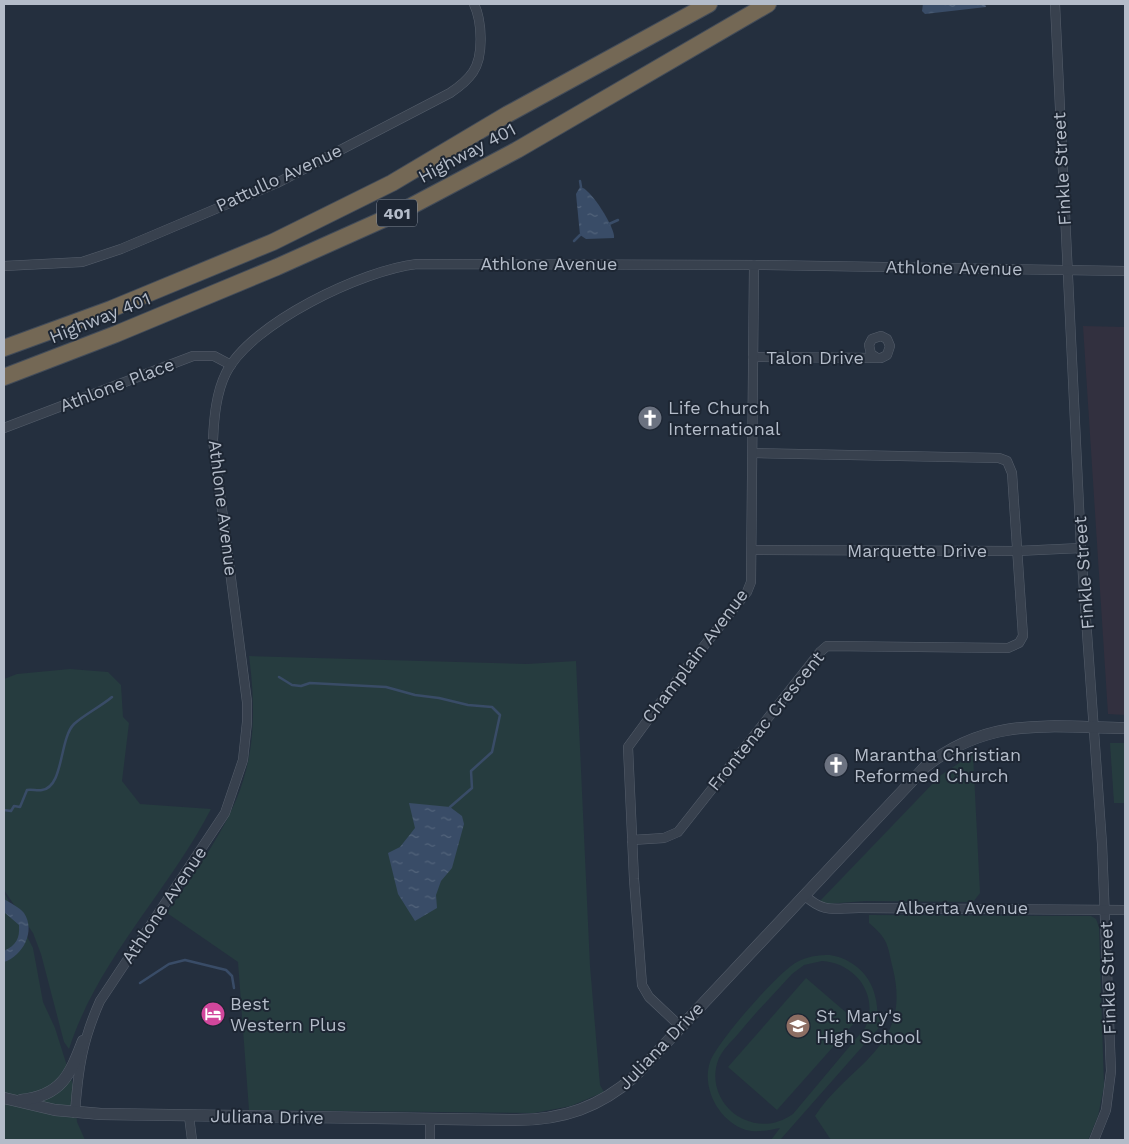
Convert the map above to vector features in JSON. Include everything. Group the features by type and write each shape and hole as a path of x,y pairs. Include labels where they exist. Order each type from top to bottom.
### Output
{"highway":[{"name":"Highway 401","path":"4,348 111,309 273,242 392,183 508,114 709,4"},
{"name":"Highway 401","path":"7,376 277,267 402,210 517,150 768,4"},
{"path":"4,339 111,309"}],"street":[{"name":"Pattullo Avenue","path":"4,266 82,262 121,248 277,183 450,93 467,80 477,64 479,17 474,4"},
{"name":"Finkle Street","path":"1055,4 1081,548 1105,908 1111,1071 1106,1110 1094,1140"},
{"name":"Athlone Avenue","path":"75,1112 77,1074 83,1041 104,994 226,813 243,760 248,722 247,702 213,440 220,390 231,365 254,340 286,316 368,276 404,265 754,265 1125,271"},
{"name":"Champlain Avenue","path":"681,1027 649,997 642,986 628,747 630,741 747,592 751,582 754,265"},
{"name":"Athlone Place","path":"4,428 193,356 214,356 231,365"},
{"name":"Talon Drive","path":"753,358 877,358"},
{"name":"Frontenac Crescent","path":"632,840 664,838 678,832 816,656 827,646 1008,648 1018,643 1023,631 1012,473 1009,464 1003,459 753,453"},
{"name":"Marquette Drive","path":"752,550 1017,551 1081,548"},
{"name":"Juliana Drive","path":"4,1098 40,1107 75,1112 190,1116 530,1120 558,1117 583,1110 621,1089 925,768 956,745 990,732 1009,728 1125,728"},
{"name":"Alberta Avenue","path":"804,895 815,905 828,910 859,908 1105,908 1125,910"},
{"path":"4,1098 32,1099 55,1089 68,1078 83,1041"},
{"path":"190,1116 192,1140"},
{"path":"430,1119 430,1140"}],"shaded area":[{"path":"1083,326 1125,327 1125,715 1108,714"}],"green space":[{"path":"249,656 527,664 576,661 590,966 600,1085 604,1092 571,1106 534,1113 249,1110 238,962 167,913 226,822 238,794 247,765 252,734 253,698"},
{"path":"70,669 108,672 121,685 123,717 129,723 122,781 140,804 211,809 175,869 115,955 97,985 69,1049 64,1042 41,954 33,933 4,890 4,679 17,674"},
{"path":"1110,743 1125,743 1125,803 1114,803"},
{"path":"973,754 980,893 973,902 865,901 826,904 820,901 941,775"},
{"path":"4,892 33,948 43,1002 55,1028 74,1088 77,1122 85,1140 4,1140"},
{"path":"869,915 1091,916 1096,919 1099,927 1104,1086 1098,1116 1088,1140 831,1140 815,1116 829,1097 875,1052 886,1036 894,1018 897,996 890,954 884,938 869,923"},
{"path":"830,955 847,960 866,976 874,991 878,1014 884,1022 780,1140 771,1140 780,1128 750,1131 737,1126 721,1112 715,1103 708,1083 710,1062 715,1052 736,1024 788,968 801,960 813,956","holes":["822,961 834,963 855,975 867,993 869,1016 865,1028 793,1114 781,1121 769,1124 750,1122 743,1119 728,1108 716,1085 716,1067 723,1051 792,974 804,965"]},
{"path":"806,978 856,1021 777,1110 728,1067"}],"water":[{"path":"923,4 985,4 986,7 925,14 922,11"},
{"path":"580,187 590,194 602,209 614,233 614,238 586,239 580,235 576,194"},
{"path":"409,803 450,807 462,816 464,824 452,868 441,881 436,895 437,908 415,921 398,894 388,853 400,847 415,828"},
{"path":"4,899 24,913 29,927 26,942 22,949 11,959 4,962 4,951 12,946 18,938 19,925 4,912"}],"waterway":[{"path":"580,181 581,187"},
{"path":"609,224 618,220"},
{"path":"574,241 580,235"},
{"path":"279,677 292,685 301,686 310,683 386,687 415,695 439,698 468,705 492,707 500,715 492,752 471,771 472,788 450,807"},
{"path":"4,810 11,811 14,806 20,807 27,790 42,790 49,787 58,772 69,731 74,724 112,697"},
{"path":"140,983 169,964 185,960 226,970 232,976 234,988"}],"place":[{"name":"Life Church International","path":"650,418"},
{"name":"Marantha Christian Reformed Church","path":"836,765"},
{"name":"Best Western Plus","path":"213,1014"},
{"name":"St. Mary's High School","path":"798,1026"}]}
